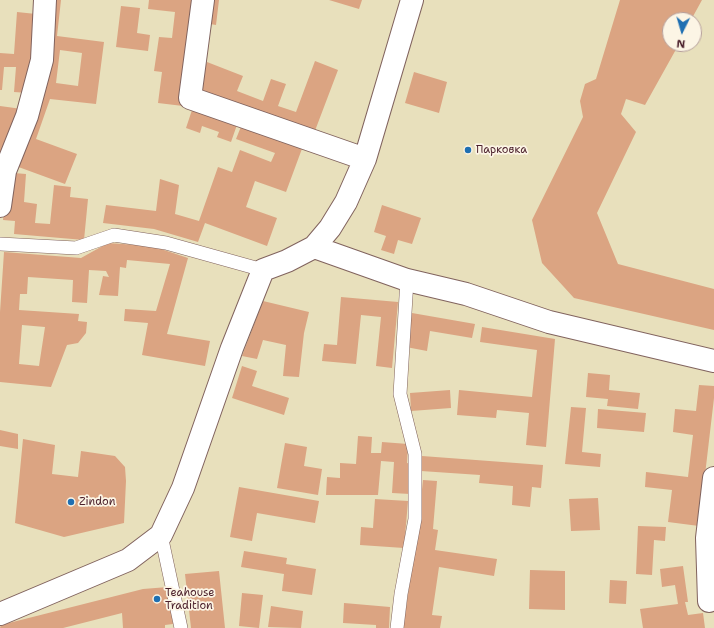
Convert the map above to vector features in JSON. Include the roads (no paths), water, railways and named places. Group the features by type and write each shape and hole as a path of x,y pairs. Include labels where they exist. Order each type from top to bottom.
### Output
{"street":[{"path":"0,206 2,171 27,116 38,78 44,45 45,0"},
{"path":"203,0 190,98 365,160"},
{"path":"0,614 128,560 161,535 183,488 232,348 262,270 287,261 314,248 330,228 346,202 365,160 412,0"},
{"path":"314,248 407,280 466,294 548,322 714,361"},
{"path":"709,601 706,538 714,478"}],"lane":[{"path":"0,244 76,248 114,235 166,243 262,270"},
{"path":"397,628 401,594 415,520 415,454 400,394 407,280"},
{"path":"161,535 181,628"}],"place":[{"name":"Парковка","path":"468,150"},
{"name":"Zindon","path":"71,502"},
{"name":"Teahouse Tradition","path":"157,599"}]}
